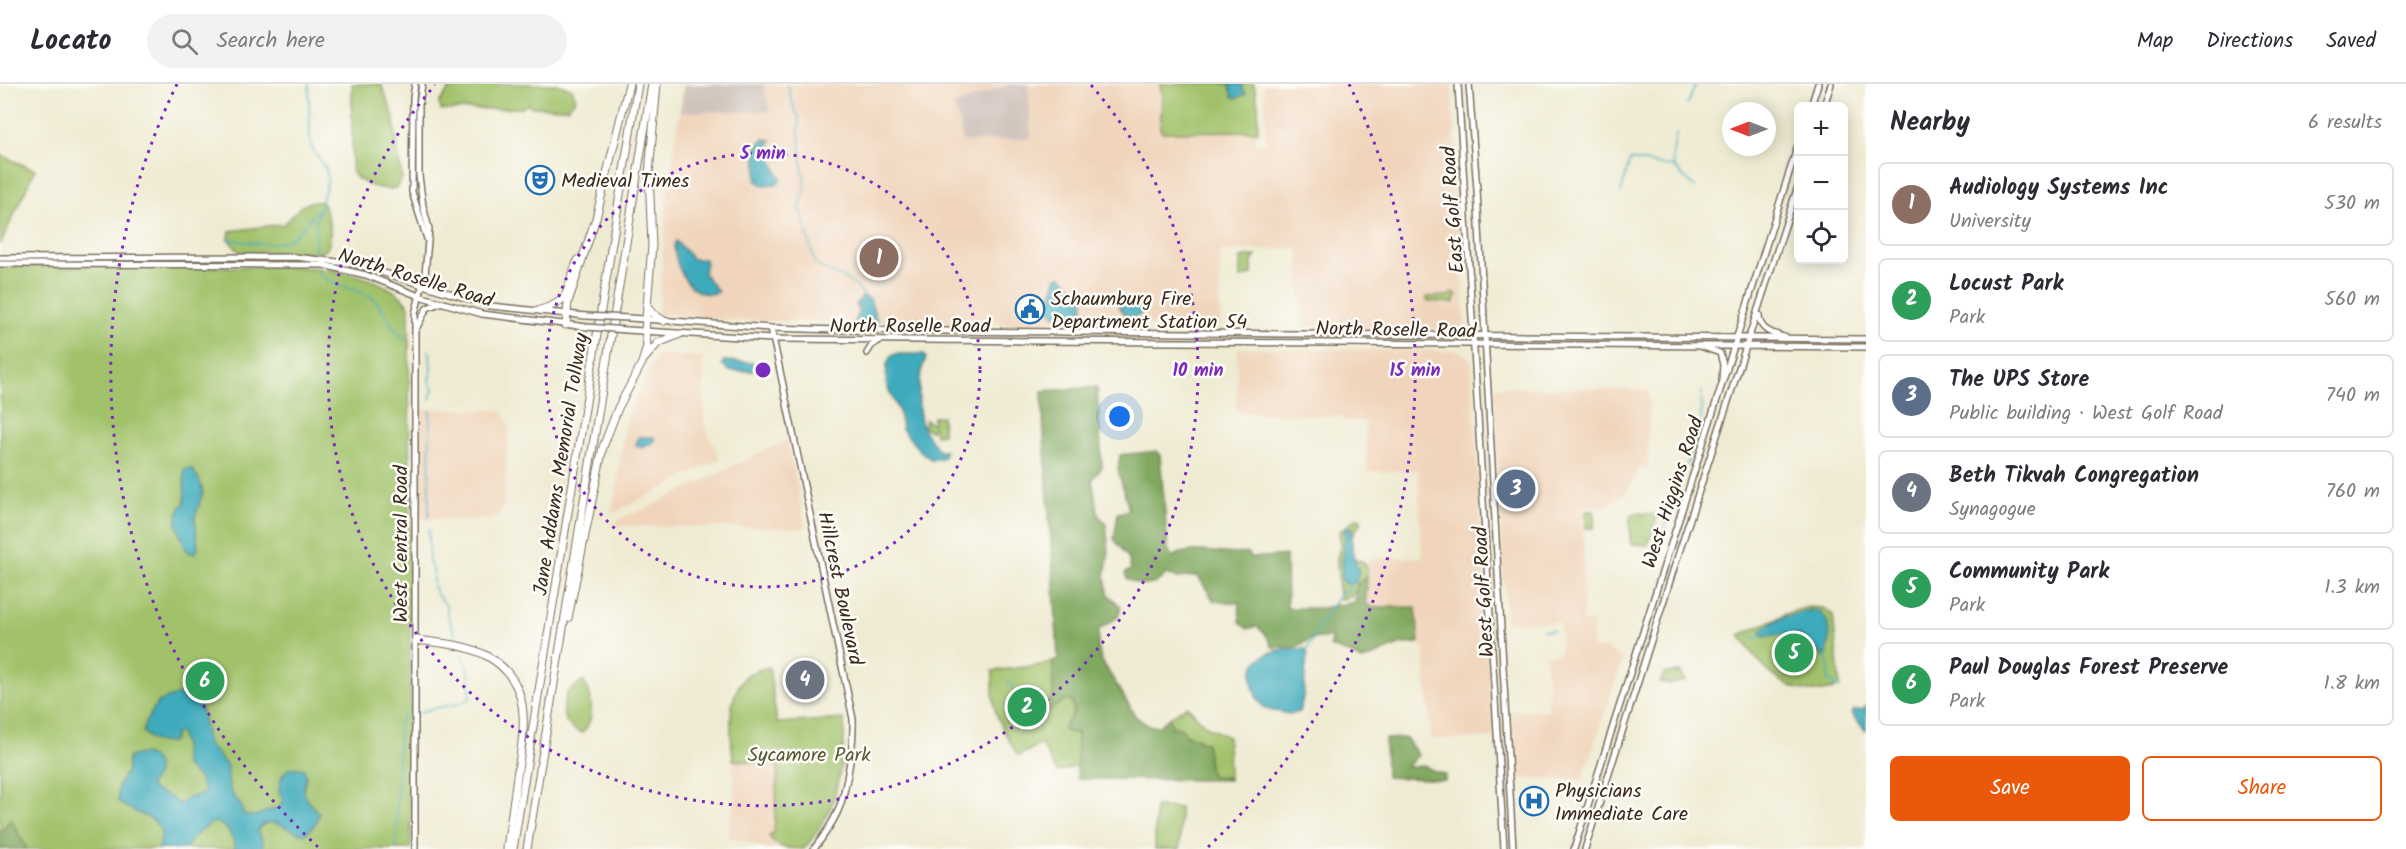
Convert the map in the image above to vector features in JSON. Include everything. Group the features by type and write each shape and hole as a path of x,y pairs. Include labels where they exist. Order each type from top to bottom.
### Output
{"highway":[{"path":"566,324 582,255 599,205 629,84"},
{"name":"Jane Addams Memorial Tollway","path":"513,849 638,84"},
{"name":"Jane Addams Memorial Tollway","path":"526,849 652,84"},
{"path":"642,363 647,346 645,331 652,255 649,173 657,84"},
{"path":"540,310 557,305 565,298 577,262 582,255"},
{"path":"647,306 652,313 664,321"},
{"path":"560,646 571,609 603,447 618,408 642,363 658,343 680,334"},
{"path":"416,640 471,649 486,656 505,671 519,692 524,724 507,849"}],"main road":[{"name":"West Central Road","path":"415,84 419,176 429,229 423,283 415,315 415,849"},
{"name":"West Central Road","path":"422,84 416,126 412,192 428,241"},
{"name":"East Golf Road","path":"1458,84 1474,334"},
{"name":"East Golf Road","path":"1468,84 1484,334"},
{"path":"1812,102 1818,84"},
{"path":"1825,102 1831,84"},
{"name":"West Higgins Road","path":"1574,849 1795,156"},
{"path":"412,176 419,176"},
{"name":"West Higgins Road","path":"1585,849 1794,199"},
{"name":"North Roselle Road","path":"0,258 295,257 355,264 423,283 491,306 586,316 771,328 1866,339"},
{"name":"North Roselle Road","path":"0,264 309,264 349,270 419,296 493,316 587,327 773,339 1866,346"},
{"path":"415,331 427,308 442,303"},
{"path":"1759,310 1759,321 1763,327 1773,334 1787,338"},
{"name":"Hillcrest Boulevard","path":"771,328 853,719 853,741 839,808 830,827 814,849"},
{"name":"West Golf Road","path":"1474,334 1504,849"},
{"name":"West Golf Road","path":"1484,334 1513,849"},
{"path":"861,340 867,353 872,345 881,340"},
{"path":"1700,346 1717,350 1721,354 1723,365 1721,389"}],"shaded area":[{"path":"684,84 1254,84 1258,105 1258,128 1254,145 1266,142 1264,84 1452,84 1465,324 1457,329 1303,326 1298,248 1220,252 1220,325 744,321 658,314 668,188"},
{"path":"684,84 763,84 770,111 680,112"},
{"path":"1011,84 1028,84 1031,138 962,142 960,123 953,106"},
{"path":"1240,348 1460,351 1471,359 1494,738 1431,739 1424,650 1419,643 1416,607 1370,607 1367,603 1368,559 1422,557 1418,470 1367,472 1365,421 1343,421 1343,417 1236,412 1237,350"},
{"path":"657,355 703,356 704,425 720,459 612,514 627,416"},
{"path":"1498,387 1649,390 1648,467 1638,468 1637,474 1625,493 1605,506 1584,506 1583,622 1593,622 1593,648 1605,648 1623,659 1582,780 1514,778 1511,711 1549,710 1545,655 1560,653 1560,623 1506,622 1494,389"},
{"path":"421,409 497,410 503,413 509,426 504,504 497,516 488,520 420,519"},
{"path":"787,440 806,528 616,526 617,521 625,516 647,508"},
{"path":"733,760 779,765 774,846 777,849 763,849 757,845 727,837 735,800"}],"green space":[{"path":"352,84 381,84 393,115 402,179 396,188 371,186 352,172"},
{"path":"453,84 558,84 572,89 576,99 567,108 532,107 528,104 522,108 441,110 439,103"},
{"path":"1160,84 1254,84 1258,105 1258,131 1162,132 1160,129 1162,98"},
{"path":"0,155 35,170 0,245"},
{"path":"310,202 322,202 326,213 330,226 330,239 326,250 318,253 239,252 229,240 230,231 284,224 300,207"},
{"path":"1256,256 1252,261 1252,275 1240,278 1240,258"},
{"path":"0,266 318,268 375,281 395,292 409,306 411,849 0,849"},
{"path":"1453,293 1457,295 1453,303 1427,301 1427,297 1449,296"},
{"path":"1097,387 1102,467 1092,480 1099,516 1106,524 1109,552 1105,577 1108,594 1121,607 1118,617 1099,629 1098,648 1102,661 1136,717 1150,726 1159,726 1169,718 1172,727 1183,729 1185,735 1206,742 1210,775 1229,778 1229,780 1077,779 1077,733 1064,731 1064,726 1074,713 1072,702 1066,700 1048,711 1043,708 1053,697 1053,664 1058,658 1042,391"},
{"path":"942,416 943,434 935,435 934,427 930,431 924,427 925,420 933,424 933,417"},
{"path":"1157,451 1160,455 1168,549 1172,557 1189,551 1248,553 1252,558 1286,555 1287,608 1322,608 1355,602 1357,584 1367,577 1366,603 1370,607 1416,607 1419,643 1401,644 1362,661 1330,646 1331,637 1311,639 1296,647 1272,647 1267,636 1257,626 1247,629 1240,622 1239,603 1214,601 1198,576 1177,578 1166,574 1157,582 1148,585 1127,579 1125,573 1131,570 1128,557 1114,539 1118,513 1129,510 1118,469 1120,455"},
{"path":"1586,511 1594,511 1594,528 1586,528"},
{"path":"1636,513 1658,515 1648,545 1632,544 1630,541 1630,516"},
{"path":"1357,518 1361,519 1361,523 1353,536 1354,560 1362,561 1366,565 1367,577 1357,584 1356,592 1350,597 1339,599 1337,558 1341,544 1339,535 1340,531"},
{"path":"1808,607 1823,608 1833,615 1840,687 1823,691 1807,691 1781,681 1759,661 1740,635 1788,613"},
{"path":"1059,659 1061,702 1072,701 1073,708 1071,717 1064,726 1064,731 1077,733 1078,766 1057,772 1041,744 1018,756 997,716 993,697 993,671 1041,665"},
{"name":"Sycamore Park","path":"769,667 777,723 844,719 842,755 834,796 824,821 804,849 783,847 775,844 769,836 774,833 778,765 733,760 731,716 735,695 746,676"},
{"path":"1681,672 1685,681 1669,684 1660,682 1665,673"},
{"path":"583,681 592,707 589,721 582,733 570,726 563,712 567,693"},
{"path":"1187,706 1206,726 1228,737 1229,778 1210,775 1206,742 1185,735 1183,729 1171,727 1169,718"},
{"path":"1406,738 1418,755 1407,767 1424,765 1435,772 1445,774 1445,780 1386,777 1385,739"},
{"path":"1155,807 1180,808 1180,849 1155,849"},
{"path":"11,819 27,849 0,849 0,833"}],"water":[{"path":"1229,84 1243,84 1242,88 1246,94 1236,98"},
{"path":"763,139 771,140 771,155 781,179 778,184 762,185 756,180 757,166 754,149"},
{"path":"676,241 693,259 705,259 706,265 703,272 718,292 708,294 699,292 686,280 677,263 674,245"},
{"path":"1061,275 1084,298 1083,308 1079,313 1055,316 1049,309 1056,278"},
{"path":"863,296 870,299 878,323 854,323 859,313 856,304"},
{"path":"1135,301 1145,311 1136,317 1126,316 1118,305"},
{"path":"924,354 926,358 921,373 919,411 923,428 939,451 945,451 944,457 932,460 919,450 902,429 899,412 886,384 887,364 891,356"},
{"path":"724,361 757,363 757,368 753,371 729,371 722,364"},
{"path":"638,437 653,437 655,441 643,448 636,445"},
{"path":"189,468 199,479 203,492 195,517 198,548 194,554 187,551 177,526 180,508 185,502 184,470"},
{"path":"1346,527 1352,528 1353,555 1359,571 1355,583 1346,584 1341,579"},
{"path":"1811,610 1819,611 1829,627 1827,655 1822,657 1821,653 1797,634 1763,636 1761,630 1780,618"},
{"path":"1284,649 1305,649 1308,653 1301,705 1299,712 1294,714 1267,709 1257,698 1252,681 1254,667 1262,657"},
{"path":"176,695 189,695 200,704 208,744 227,766 230,790 241,805 243,815 255,816 281,806 283,799 279,792 282,776 288,769 304,769 305,795 319,813 310,830 305,834 299,833 274,823 268,823 262,825 257,831 263,841 263,849 235,849 229,832 214,822 193,838 187,849 159,849 161,836 159,827 149,818 123,806 118,801 118,786 127,771 128,758 143,754 154,759 157,764 155,777 150,784 151,789 180,804 188,798 205,793 199,778 184,765 184,747 180,732 175,734 173,741 165,743 153,740 143,732 145,723 158,702"},
{"path":"1866,706 1866,731 1851,714"}],"waterway":[{"path":"309,84 310,139 312,148 326,169 328,179 316,221 315,255"},
{"path":"787,84 795,111 799,116 805,188 800,207 815,264 847,280 865,297"},
{"path":"1687,105 1696,84"},
{"path":"1674,166 1672,159 1676,134"},
{"path":"1621,193 1630,160 1674,167"},
{"path":"1675,168 1695,188"},
{"path":"227,239 260,244 285,241 296,234 318,210"},
{"path":"316,268 332,282 370,296 380,306 396,330 407,339"},
{"path":"427,350 430,352 429,381 433,389 430,399"},
{"path":"1701,420 1702,392"},
{"path":"429,517 430,411"},
{"path":"1687,465 1699,430"},
{"path":"1660,552 1658,551 1661,537 1664,536 1665,526 1675,504 1683,476"},
{"path":"429,530 429,563 433,569 433,586 446,605 457,639"},
{"path":"1307,650 1320,623 1341,593 1349,589 1352,582"},
{"path":"1543,630 1554,630"},
{"path":"1750,638 1755,639 1763,634"},
{"path":"420,713 433,708 459,704 470,698 470,676 462,654"},
{"path":"1825,655 1829,670 1828,680 1834,682 1833,686 1840,688"},
{"path":"1007,681 1012,685 1018,715"},
{"path":"396,849 399,724 404,715"}],"place":[{"name":"Medieval Times","path":"540,180"},
{"name":"Audiology Systems Inc","path":"879,258"},
{"name":"Schaumburg Fire Department Station 54","path":"1030,309"},
{"name":"The UPS Store","path":"1516,489"},
{"name":"Community Park","path":"1794,653"},
{"name":"Beth Tikvah Congregation","path":"805,680"},
{"name":"Paul Douglas Forest Preserve","path":"205,681"},
{"name":"Locust Park","path":"1027,707"},
{"name":"Physicians Immediate Care","path":"1534,801"}]}
